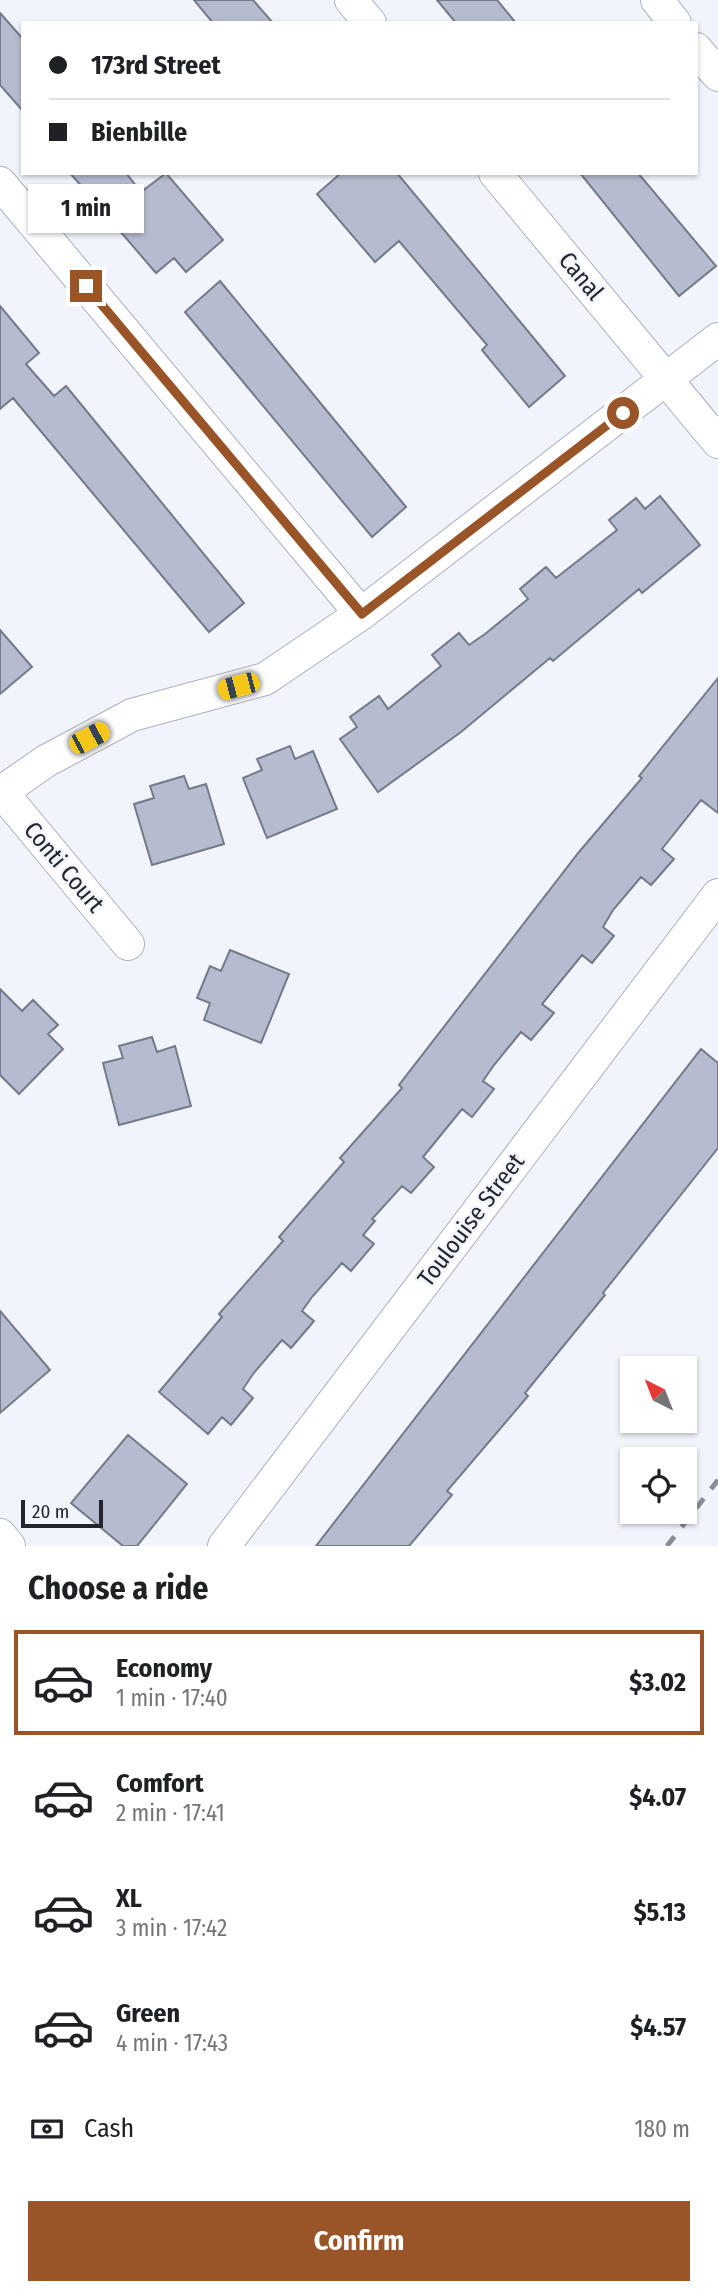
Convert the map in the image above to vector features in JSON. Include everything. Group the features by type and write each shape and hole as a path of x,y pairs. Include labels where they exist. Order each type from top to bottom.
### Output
{"street":[{"path":"351,0 368,21"},
{"path":"657,0 673,21"},
{"path":"698,50 718,75"},
{"name":"Canal","path":"497,175 718,442"},
{"path":"0,183 362,614"},
{"path":"1,792 46,761 132,715 265,679 362,614 718,339"},
{"name":"Conti Court","path":"1,792 128,944"},
{"name":"Toulouise Street","path":"224,1546 718,895"},
{"path":"0,1535 9,1546"}],"building":[{"path":"194,0 253,0 271,21 211,21"},
{"path":"437,0 497,0 514,21 454,21"},
{"path":"0,13 21,37 21,109 0,85"},
{"path":"72,175 128,175 141,192 163,175 168,175 223,240 186,272 174,258 156,273"},
{"path":"339,175 399,175 565,376 529,407 482,350 487,345 399,241 375,262 317,194"},
{"path":"582,175 640,175 716,266 679,296"},
{"path":"220,281 406,507 372,537 185,312"},
{"path":"0,306 39,353 26,364 54,396 66,386 244,603 209,632 13,398 0,409"},
{"path":"660,496 700,545 642,593 639,589 553,661 550,658 461,732 378,792 340,739 357,727 350,717 379,696 388,709 441,666 432,655 459,633 469,645 528,599 520,589 546,567 556,578 617,530 609,520 636,498 645,509"},
{"path":"0,630 32,667 0,694"},
{"path":"718,678 718,813 701,800 662,849 674,859 651,885 641,877 613,910 603,927 614,936 592,963 582,955 542,1004 554,1013 531,1040 521,1032 483,1081 494,1089 472,1117 462,1109 423,1157 434,1167 411,1193 402,1186 372,1219 375,1221 363,1235 374,1244 351,1271 342,1263 312,1297 302,1311 314,1321 291,1348 282,1340 253,1374 243,1389 253,1398 231,1425 222,1417 208,1434 159,1392 222,1317 219,1314 283,1241 279,1237 344,1162 340,1158 402,1088 399,1085"},
{"path":"290,746 295,759 313,751 337,809 267,838 243,778 262,770 257,759"},
{"path":"184,776 189,789 206,784 224,844 152,865 134,804 154,798 150,786"},
{"path":"230,950 289,974 261,1043 204,1020 210,1003 197,998 210,966 221,971"},
{"path":"0,989 22,1011 33,1000 58,1025 48,1034 63,1049 19,1094 0,1075"},
{"path":"152,1037 157,1052 175,1046 191,1106 119,1125 103,1063 123,1058 119,1046"},
{"path":"701,1049 718,1063 718,1148 603,1293 605,1295 525,1393 528,1396 447,1491 452,1495 409,1546 316,1546"},
{"path":"0,1311 50,1370 0,1413"},
{"path":"128,1435 187,1484 137,1546 123,1546 71,1503"}],"railway":[{"path":"667,1546 718,1480"}],"route":[{"path":"86,286 362,614 623,413"}]}
